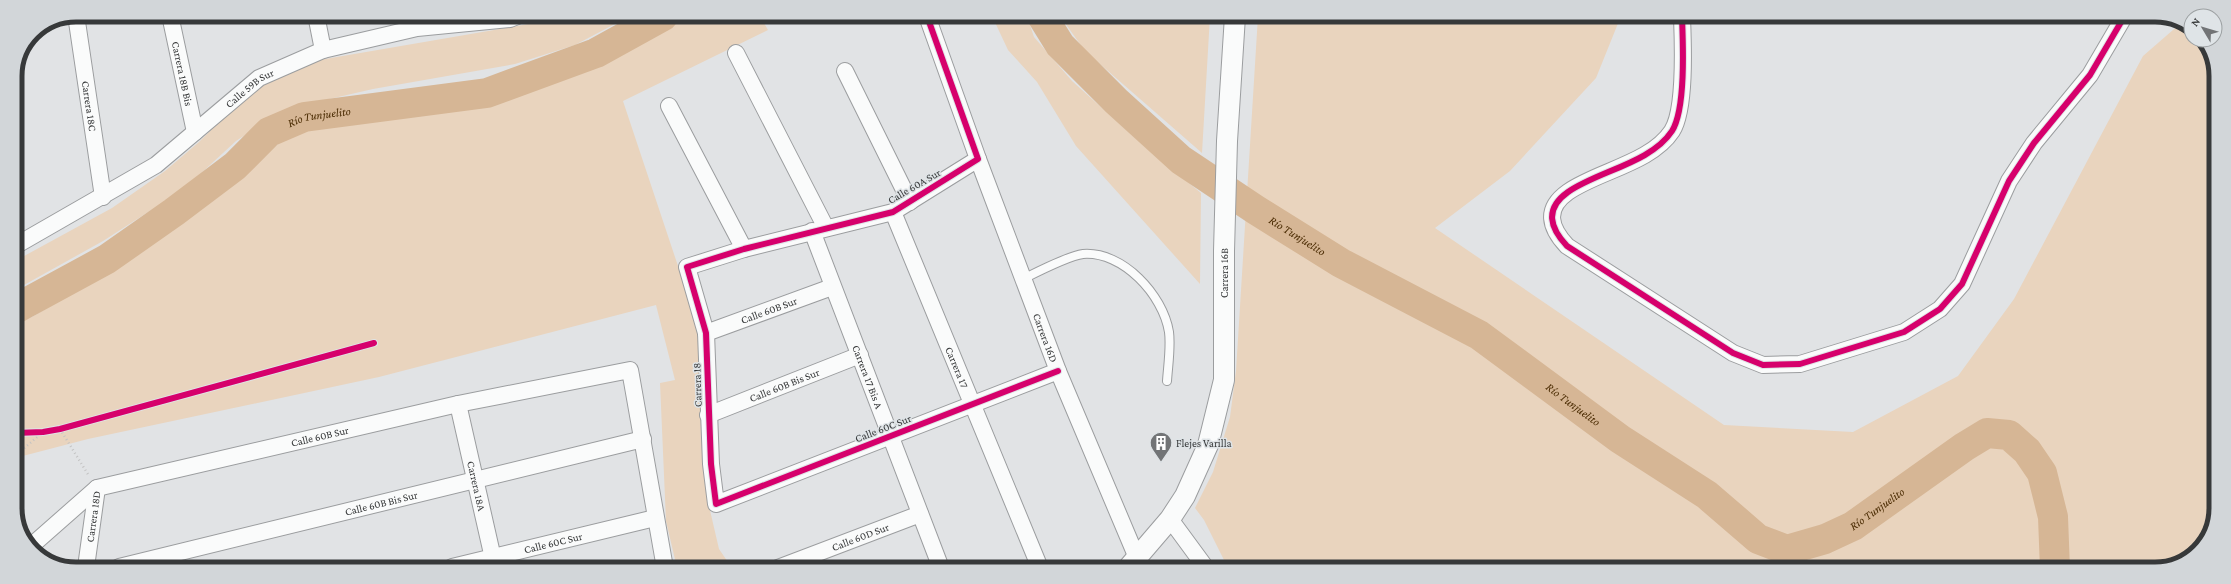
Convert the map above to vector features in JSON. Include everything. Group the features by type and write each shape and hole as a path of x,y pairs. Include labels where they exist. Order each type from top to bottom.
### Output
{"street":[{"name":"Carrera 18C","path":"77,22 102,197"},
{"name":"Carrera 18B Bis","path":"171,22 195,132"},
{"path":"318,22 324,50"},
{"name":"Calle 59B Sur","path":"22,242 156,165 259,78 324,50 416,22"},
{"path":"929,22 978,159"},
{"name":"Carrera 16B","path":"1134,562 1170,519 1185,496 1199,467 1216,418 1224,380 1224,251 1227,140 1234,22"},
{"path":"1682,22 1683,66 1678,112 1672,131 1660,144 1641,157 1567,193 1555,207 1552,222 1555,234 1567,246 1733,353 1763,365 1800,364 1904,332 1940,310 1962,284 2009,181 2034,144 2090,75 2121,22"},
{"name":"Carrera 17 Bis A","path":"736,53 819,230 832,287 860,355 938,562"},
{"path":"845,71 910,202"},
{"path":"669,106 744,249"},
{"name":"Calle 60A Sur","path":"687,267 744,249 892,212 978,159"},
{"name":"Carrera 16D","path":"978,159 1058,371 1133,562"},
{"name":"Carrera 17","path":"892,212 1038,562"},
{"name":"Carrera 18","path":"687,267 706,333 708,415 711,464 716,504"},
{"name":"Calle 60B Sur","path":"706,333 832,287"},
{"name":"Calle 60B Bis Sur","path":"708,415 860,355"},
{"name":"Calle 60B Sur","path":"35,543 97,488 458,404 630,370 643,439"},
{"name":"Calle 60C Sur","path":"716,504 1058,371"},
{"name":"Carrera 18A","path":"458,404 493,562"},
{"path":"643,439 655,518 664,562"},
{"name":"Calle 60B Bis Sur","path":"140,562 643,439"},
{"name":"Carrera 18D","path":"87,562 97,488"},
{"name":"Calle 60D Sur","path":"794,562 920,514"},
{"name":"Calle 60C Sur","path":"493,562 655,518"},
{"path":"1170,519 1202,562"}],"lane":[{"path":"1023,279 1081,254 1097,254 1118,263 1143,282 1158,301 1169,332 1167,381"}],"path":[{"path":"29,433 67,427"},
{"path":"22,451 51,430"}],"shaded area":[{"path":"619,22 575,45 515,64 373,89 299,106 269,119 236,141 184,189 103,241 22,286 22,257 112,208 165,171 199,142 251,90 302,63 534,23"},
{"path":"674,22 763,22 768,30 623,101 697,323 709,506 719,549 728,562 676,562 666,521 660,383 675,380 656,305 379,377 88,439 22,456 22,321 32,317 131,257 198,208 287,137 314,126 372,116 501,101 581,72"},
{"path":"995,22 1029,22 1034,37 1072,81 1142,144 1201,193 1200,284 1076,146 1037,82 1008,50"},
{"path":"1064,22 1210,22 1202,153 1085,51"},
{"path":"1258,22 1619,22 1596,78 1510,171 1435,228 1724,425 1853,432 1958,376 2014,299 2143,56 2177,27 2183,30 2183,48 2201,48 2205,55 2209,72 2209,515 2205,529 2196,544 2188,551 2172,559 2155,562 1225,562 1204,520 1195,508 1213,472 1230,417 1236,371"}],"waterway":[{"name":"Río Tunjuelito","path":"22,305 107,259 174,212 235,166 269,132 304,117 487,93 596,53 652,22"},
{"name":"Río Tunjuelito","path":"1046,22 1060,45 1116,101 1181,160 1256,210 1341,263 1479,335 1620,439 1707,495 1758,539 1787,550 1825,539 1853,526 1964,447 1987,433 2009,435 2027,451 2042,473 2053,517 2055,562"}],"cycle path":[{"path":"929,22 978,159 893,212 744,249 687,267 706,333 711,464 716,504 1058,371"},
{"path":"1682,22 1682,92 1680,108 1672,131 1663,142 1638,159 1594,178 1568,192 1560,198 1555,205 1552,219 1557,232 1567,246 1733,353 1763,365 1800,364 1904,332 1940,309 1962,284 2009,181 2034,143 2090,75 2121,22"},
{"path":"22,433 43,432 60,429 374,343"}],"place":[{"name":"Flejes Varilla","path":"1161,462"}]}
